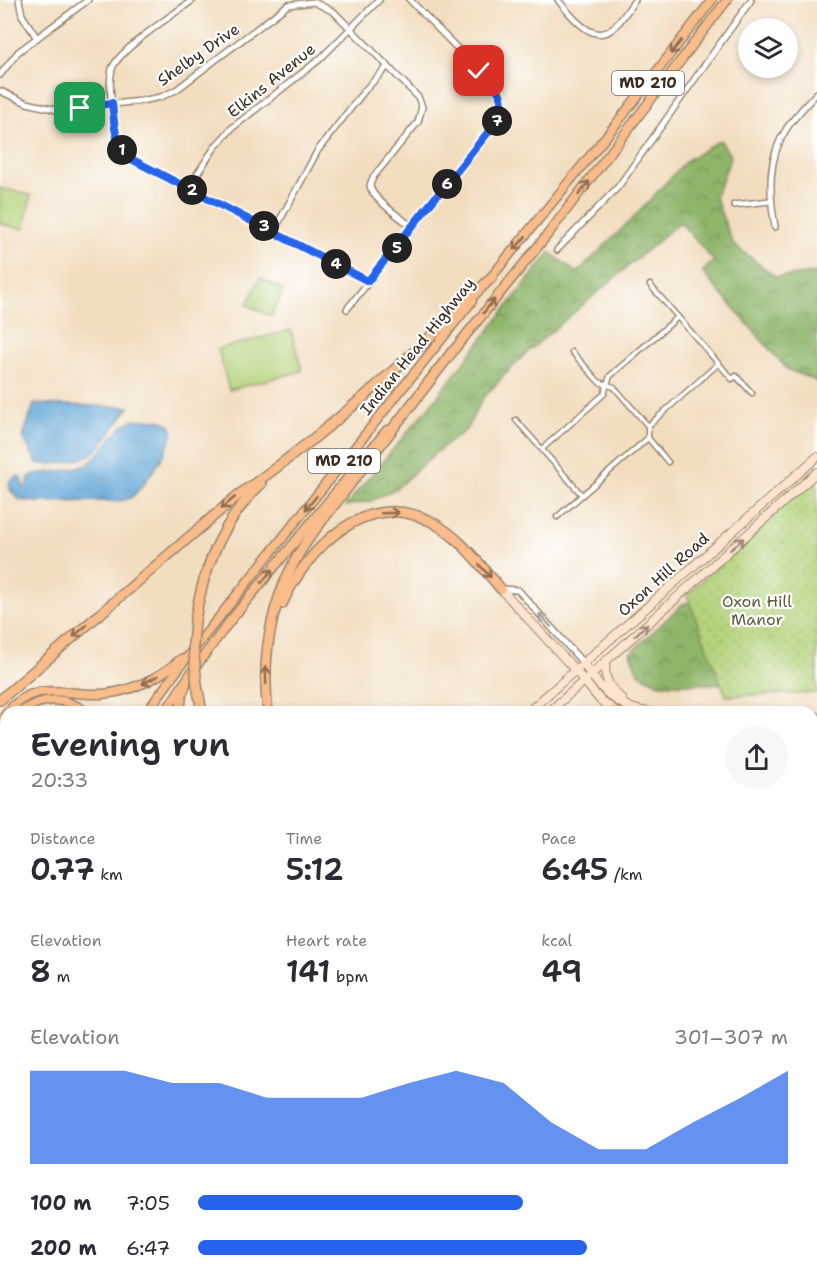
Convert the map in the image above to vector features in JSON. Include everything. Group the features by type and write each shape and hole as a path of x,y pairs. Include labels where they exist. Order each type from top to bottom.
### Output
{"highway":[{"path":"0,700 237,495 275,469 392,373 492,277"},
{"path":"268,706 265,675 268,637 282,589 302,548 452,352"},
{"path":"201,706 193,646 195,620 204,578 219,541 243,504 275,469"},
{"path":"268,637 292,585 308,560 343,526 375,514 403,513 431,521 452,535 501,589"}],"main road":[{"name":"Indian Head Highway","path":"151,706 197,645 617,123 712,0"},
{"name":"Indian Head Highway","path":"169,706 191,673 338,488 548,234 728,0"},
{"name":"Oxon Hill Road","path":"535,706 817,457"},
{"name":"Oxon Hill Road","path":"556,706 817,471"},
{"path":"501,589 600,700 608,706"},
{"path":"15,706 24,698 45,690 102,694 132,688 164,672 197,645"},
{"path":"606,661 605,676 611,688 623,700 634,706"},
{"path":"583,663 599,685 626,706"},
{"path":"181,706 182,695 191,673"},
{"path":"29,706 52,700 77,706"}],"street":[{"path":"19,0 22,15 37,38"},
{"path":"0,75 13,57 88,0"},
{"path":"193,0 116,60 111,74 112,103 118,143 122,151 137,162 368,281"},
{"name":"Elkins Avenue","path":"188,188 201,166 227,133 320,59 379,0"},
{"path":"346,309 495,124 502,106 496,87 410,0"},
{"path":"558,0 587,29 598,33 612,30 635,0"},
{"path":"557,250 618,187 751,0"},
{"name":"Shelby Drive","path":"0,91 27,103 57,110 153,99 172,92 286,3 320,4 334,12 351,28 415,93 421,104 421,111 415,126 374,176 370,185 372,193 412,227"},
{"path":"274,231 318,150 360,96 388,66"},
{"path":"776,227 770,201 771,177 779,141 790,123 817,93"},
{"path":"734,205 770,201"},
{"path":"650,285 732,379 736,376 752,393"},
{"path":"542,449 604,394 610,376 678,317"},
{"path":"572,352 599,382 614,387 648,426 648,438 668,462"},
{"path":"648,426 718,364"},
{"path":"516,420 582,495"},
{"path":"557,518 648,438"},
{"path":"501,589 518,590 583,663"}],"green space":[{"path":"720,140 731,157 715,197 733,244 776,277 817,273 817,383 787,369 702,272 714,261 680,222 523,356 483,398 466,430 433,455 397,488 371,501 345,506 429,407 550,252 577,273 637,214 686,161"},
{"path":"0,188 31,195 24,229 0,224"},
{"path":"260,278 284,290 271,316 247,305"},
{"path":"291,330 302,371 229,390 218,349"},
{"name":"Oxon Hill Manor","path":"817,474 817,693 726,696 687,595"},
{"path":"695,601 756,682 659,684 638,673 630,653 683,604"}],"water":[{"path":"34,404 129,407 93,453 74,461 43,464 37,463 23,437"},
{"path":"133,420 167,422 172,431 171,440 159,462 144,484 130,498 118,501 35,502 20,500 10,490 9,482 17,476 21,477 24,488 33,474 69,469 89,462 121,428"}],"route":[{"path":"80,108 112,103 118,143 122,151 133,160 368,281 498,120 502,109 500,93 493,83 479,71"}]}
